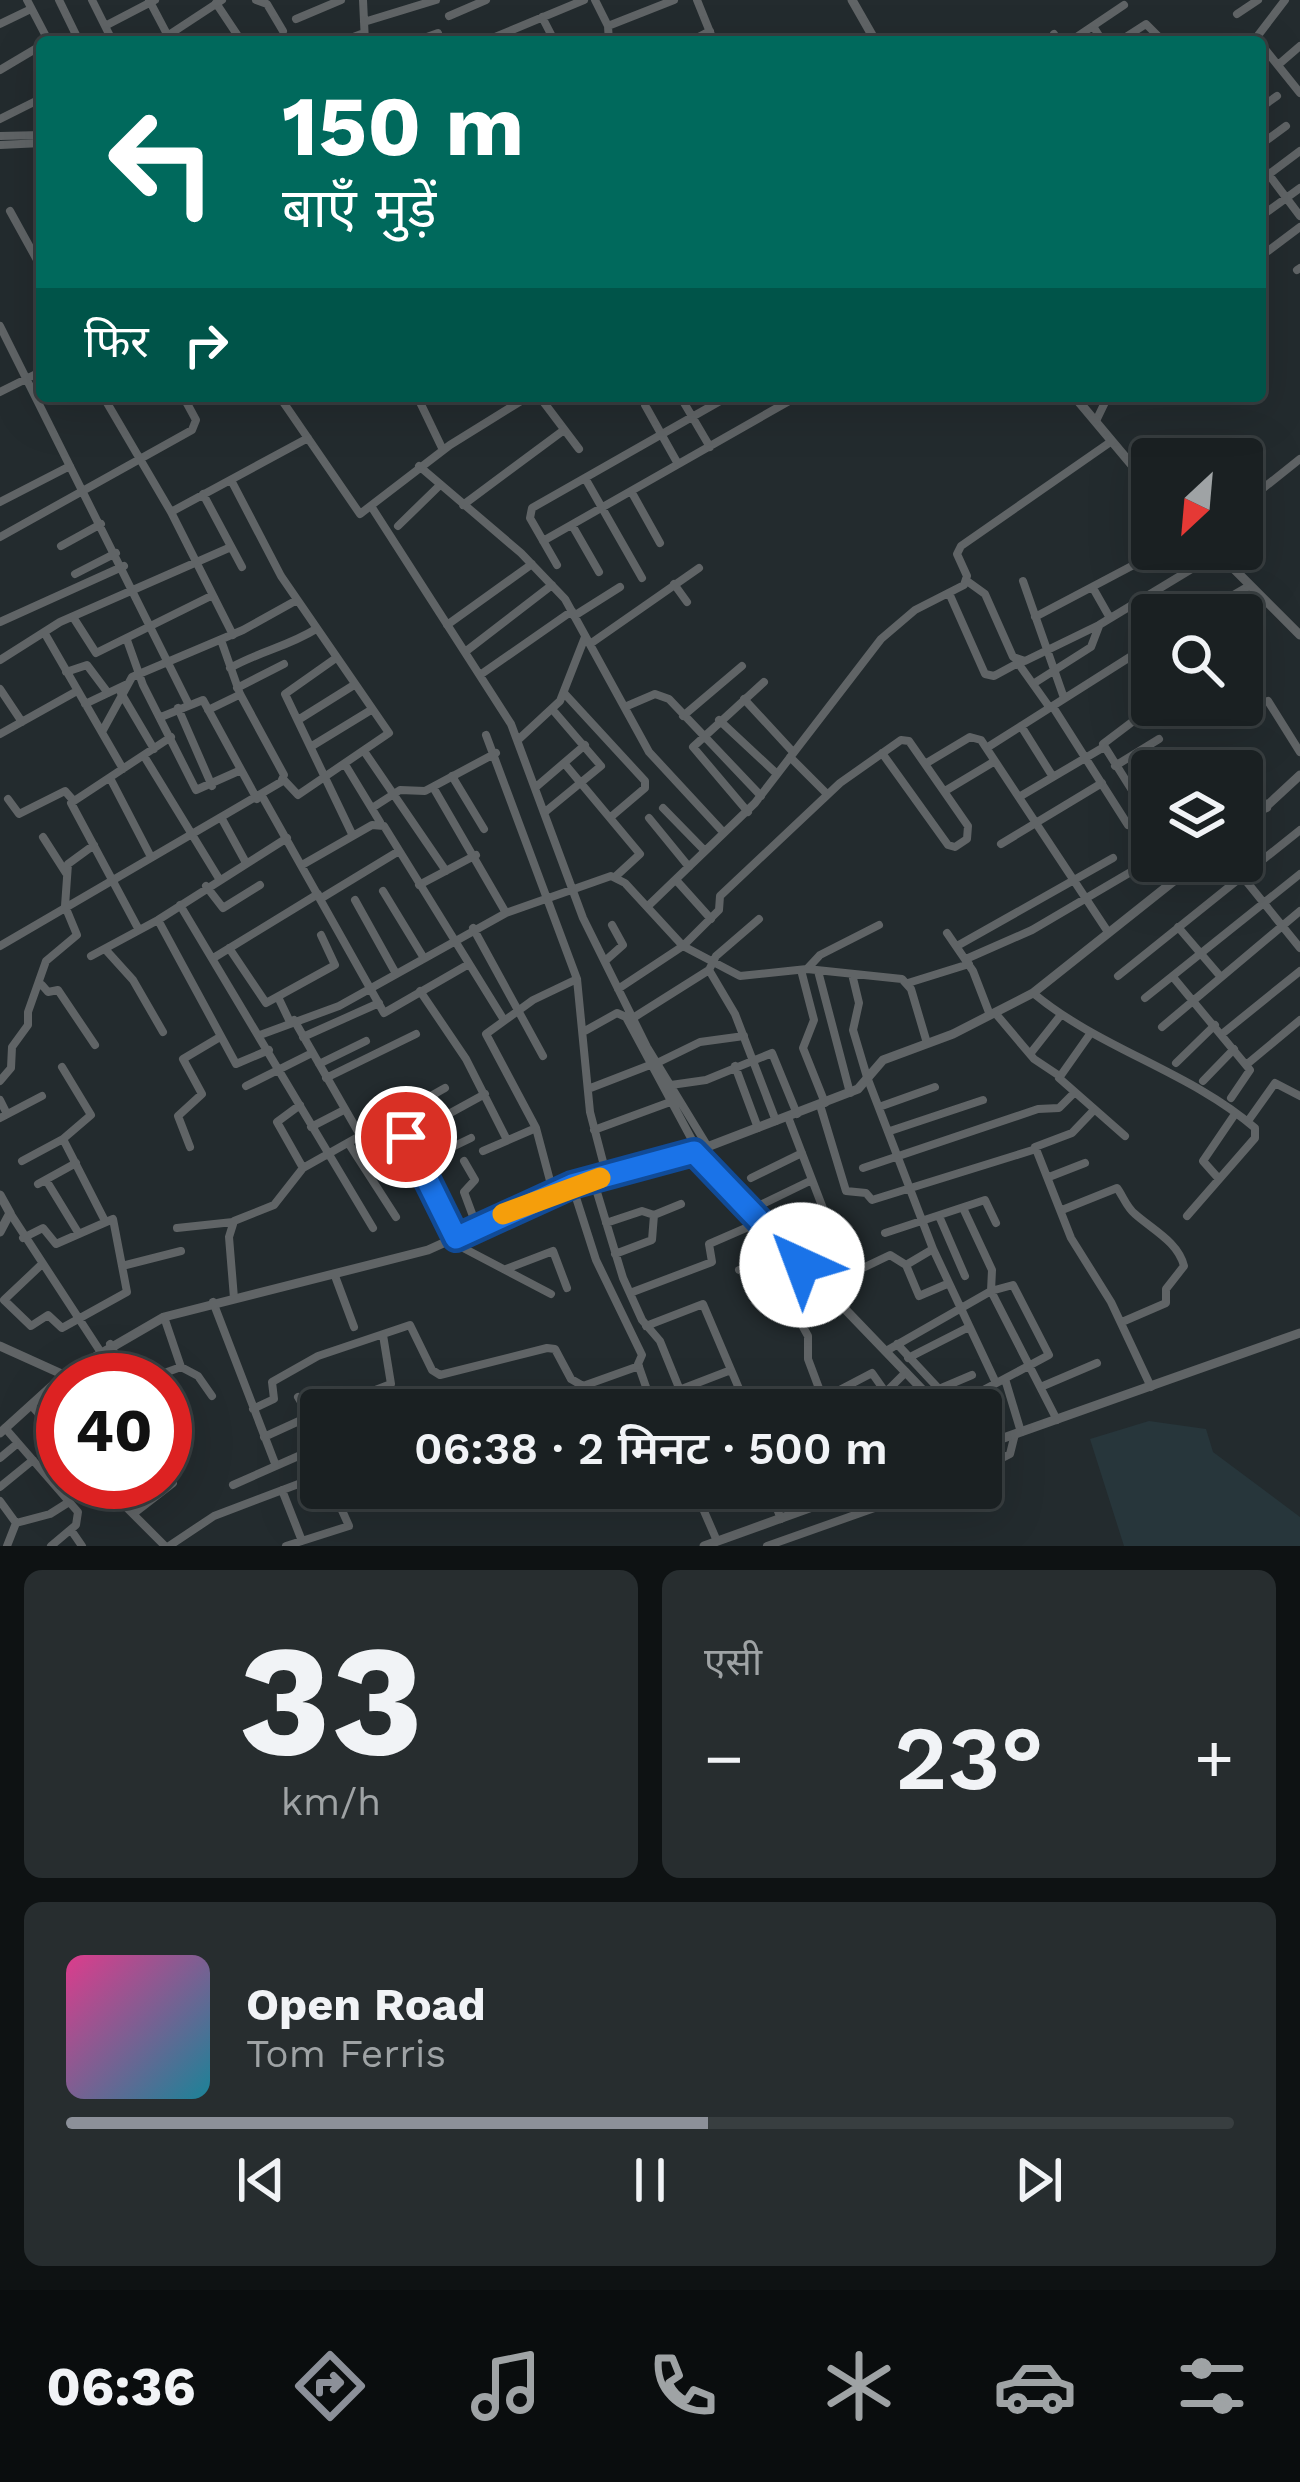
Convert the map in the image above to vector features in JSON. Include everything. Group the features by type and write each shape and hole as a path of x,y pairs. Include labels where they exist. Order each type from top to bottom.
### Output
{"street":[{"path":"59,0 77,36"},
{"path":"92,0 110,36"},
{"path":"256,0 270,2 283,31"},
{"path":"296,19 341,0"},
{"path":"363,0 364,32 436,0"},
{"path":"449,16 486,0"},
{"path":"497,36 584,0"},
{"path":"595,0 609,36"},
{"path":"608,26 674,0"},
{"path":"697,0 712,36"},
{"path":"852,0 873,36"},
{"path":"1237,14 1259,0 1273,17"},
{"path":"1260,36 1285,0"},
{"path":"105,26 151,1 168,36 219,2 238,36"},
{"path":"0,24 29,5 43,36"},
{"path":"1078,36 1124,5"},
{"path":"542,17 552,36"},
{"path":"1127,36 1146,24 1158,36"},
{"path":"1093,26 1099,36"},
{"path":"700,36 710,31"},
{"path":"430,36 438,33"},
{"path":"1278,65 1300,46"},
{"path":"0,70 36,48"},
{"path":"1266,51 1299,88"},
{"path":"1266,104 1277,96"},
{"path":"0,119 36,101"},
{"path":"1266,141 1286,126"},
{"path":"0,140 36,139"},
{"path":"1266,176 1300,151"},
{"path":"1266,180 1300,216"},
{"path":"1266,213 1300,188"},
{"path":"10,211 36,258"},
{"path":"1268,251 1300,227"},
{"path":"0,326 36,399"},
{"path":"0,392 36,374"},
{"path":"38,402 137,592 188,703"},
{"path":"107,402 171,512 232,635"},
{"path":"0,537 195,428 185,402"},
{"path":"283,402 447,626 518,739 566,889 701,1150 750,1210 923,1389"},
{"path":"422,402 443,450"},
{"path":"507,402 511,407"},
{"path":"366,510 419,466 519,402"},
{"path":"543,402 579,449"},
{"path":"647,402 678,464"},
{"path":"683,402 710,447"},
{"path":"557,565 530,518 532,508 718,402"},
{"path":"544,541 788,402"},
{"path":"1079,402 1131,467"},
{"path":"1096,422 1105,402"},
{"path":"463,505 564,430"},
{"path":"171,512 308,439"},
{"path":"1109,443 961,546 957,554 967,580 985,595 1019,662 1128,825"},
{"path":"1263,488 1300,459"},
{"path":"0,502 70,466"},
{"path":"419,466 552,585 649,752 724,833"},
{"path":"585,478 642,578"},
{"path":"221,640 238,691 284,779 298,795 388,734 297,600 231,480"},
{"path":"398,526 440,486"},
{"path":"631,491 660,543"},
{"path":"203,494 242,568"},
{"path":"61,546 100,524"},
{"path":"572,525 599,572"},
{"path":"0,660 73,617 231,547"},
{"path":"75,574 116,554"},
{"path":"447,626 532,564"},
{"path":"0,622 124,566"},
{"path":"1035,617 1131,567"},
{"path":"518,739 564,693 587,640 699,568"},
{"path":"949,592 985,674 994,676 1099,625 1186,570"},
{"path":"1234,570 1300,635"},
{"path":"646,907 748,812 881,638 915,610 967,580"},
{"path":"1023,581 1064,698"},
{"path":"674,584 687,602"},
{"path":"465,652 552,585"},
{"path":"1236,594 1249,586"},
{"path":"480,675 620,587"},
{"path":"1093,589 1110,618"},
{"path":"73,617 92,652 127,640 212,596"},
{"path":"103,730 123,688 138,674 232,635 297,600"},
{"path":"1036,682 1091,647 1099,625"},
{"path":"230,668 264,650 283,649 316,629"},
{"path":"44,632 123,769"},
{"path":"127,640 138,674 196,790 241,770"},
{"path":"988,747 1131,656"},
{"path":"336,658 286,690 352,836"},
{"path":"208,710 284,664"},
{"path":"66,672 86,665 108,693"},
{"path":"683,716 742,666"},
{"path":"14,681 0,689 22,722"},
{"path":"748,812 693,747 764,682"},
{"path":"298,719 354,685"},
{"path":"85,704 123,688"},
{"path":"123,688 154,748"},
{"path":"0,734 76,692"},
{"path":"564,693 645,781 645,788 611,816"},
{"path":"626,706 662,694 761,796"},
{"path":"160,717 201,698 387,1013 469,964"},
{"path":"744,699 827,794"},
{"path":"1268,701 1300,752"},
{"path":"178,708 212,785"},
{"path":"545,812 602,766 552,709"},
{"path":"312,746 371,710"},
{"path":"719,720 777,774"},
{"path":"1019,797 1104,747 1108,737 1131,722"},
{"path":"1022,726 1053,777"},
{"path":"486,735 543,898 578,979 594,1130 607,1177"},
{"path":"72,799 171,736"},
{"path":"925,764 970,737 988,747 1108,932"},
{"path":"618,988 683,946 719,910 720,896 827,794 882,753 905,739 970,830 953,848 882,753"},
{"path":"1115,766 1159,739"},
{"path":"536,787 585,745"},
{"path":"1104,747 1131,790"},
{"path":"365,753 446,871"},
{"path":"371,808 393,793 433,787 496,753"},
{"path":"144,756 218,878"},
{"path":"945,791 995,760"},
{"path":"260,1034 339,1006 422,955 506,913 566,889 614,878 640,854 564,763"},
{"path":"346,766 504,1020"},
{"path":"452,776 484,829"},
{"path":"110,778 151,857"},
{"path":"0,946 284,779"},
{"path":"1263,812 1299,779"},
{"path":"1001,844 1102,783"},
{"path":"433,787 506,913"},
{"path":"8,799 19,814 65,791 139,930"},
{"path":"1263,803 1267,809"},
{"path":"663,808 705,851"},
{"path":"650,818 689,867"},
{"path":"222,819 245,861"},
{"path":"302,866 380,824"},
{"path":"1263,859 1300,830"},
{"path":"43,837 67,874"},
{"path":"91,956 158,920 287,838"},
{"path":"0,1081 11,1068 11,1048 28,1025 46,961 77,935 65,906 67,874 71,858 94,845"},
{"path":"215,957 399,851"},
{"path":"418,885 476,856"},
{"path":"957,946 1113,858"},
{"path":"614,878 710,966 754,978 809,970 908,982 968,962 1129,873"},
{"path":"1145,998 1300,874"},
{"path":"676,880 711,919"},
{"path":"97,1353 164,1317 334,1276 453,1239 572,1185 701,1150 850,1093 883,1060 993,1015 1033,993 1165,882"},
{"path":"1118,976 1234,882"},
{"path":"1247,882 1300,948"},
{"path":"206,886 223,908 260,885"},
{"path":"383,891 422,955"},
{"path":"355,900 395,972"},
{"path":"180,905 373,1228"},
{"path":"1162,1027 1300,911"},
{"path":"633,1018 710,966 758,919"},
{"path":"158,920 238,1066 268,1050"},
{"path":"605,961 623,945 612,925"},
{"path":"880,925 820,956 809,970 814,1020 803,1048 848,1193 866,1193 874,1200 1034,1148 1072,1132 1093,1111"},
{"path":"1178,927 1220,976"},
{"path":"473,928 543,1056"},
{"path":"947,933 968,962 993,1015 1073,1094 1125,1136"},
{"path":"229,948 260,1001 278,997 333,968 333,958 320,935"},
{"path":"105,949 133,980 163,1032"},
{"path":"333,958 348,949"},
{"path":"710,966 754,1058 776,1122"},
{"path":"809,970 850,1093"},
{"path":"1222,1034 1300,970"},
{"path":"852,974 860,1003 854,1030 867,1077 947,1284 1000,1381 1017,1428 1010,1454 1002,1458"},
{"path":"1173,976 1246,1064 1249,1078 1231,1098"},
{"path":"553,1192 536,1128 485,1037 517,1010 578,979"},
{"path":"908,982 928,1042"},
{"path":"41,984 48,992 60,993 95,1045"},
{"path":"420,992 485,1094 507,1140"},
{"path":"1033,993 1090,1034 1162,1069 1248,1121 1258,1135 1187,1216"},
{"path":"278,997 373,1156 485,1094"},
{"path":"303,1036 379,1003"},
{"path":"583,1032 622,1014 671,1085 701,1150"},
{"path":"1030,1054 1060,1016"},
{"path":"1246,1064 1300,1020"},
{"path":"1176,1064 1215,1025"},
{"path":"326,1078 416,1034"},
{"path":"1058,1075 1090,1034"},
{"path":"588,1089 700,1042 744,1036"},
{"path":"190,1148 178,1115 202,1094 182,1059 220,1037"},
{"path":"319,1064 366,1041"},
{"path":"1203,1081 1234,1049"},
{"path":"246,1086 312,1053"},
{"path":"671,1085 706,1080 754,1058 775,1055 802,1154 829,1224"},
{"path":"22,1161 63,1139 91,1115 62,1066"},
{"path":"735,1066 758,1128"},
{"path":"1248,1121 1275,1083 1300,1096"},
{"path":"879,1107 935,1087"},
{"path":"177,1228 235,1221 274,1205 303,1168 445,1088"},
{"path":"863,1168 1046,1107 1059,1108 1073,1094"},
{"path":"0,1100 3,1116 42,1096"},
{"path":"890,1131 983,1100"},
{"path":"594,1130 673,1101"},
{"path":"300,1105 277,1124 303,1168"},
{"path":"311,1126 342,1111"},
{"path":"1220,1179 1203,1161 1234,1114"},
{"path":"483,1151 536,1128"},
{"path":"406,1137 453,1239 550,1294"},
{"path":"419,1163 471,1138"},
{"path":"63,1139 105,1221"},
{"path":"350,1144 397,1217"},
{"path":"1034,1148 1078,1250 1122,1322 1148,1379"},
{"path":"751,1178 802,1154"},
{"path":"464,1161 475,1180 464,1192 477,1227"},
{"path":"76,1163 42,1182 79,1234"},
{"path":"1049,1177 1085,1163"},
{"path":"593,1179 630,1293 646,1326 660,1341 678,1389"},
{"path":"750,1210 812,1180"},
{"path":"572,1185 596,1260 642,1355 639,1366 647,1389"},
{"path":"1062,1210 1117,1188 1133,1213 1153,1225 1184,1259 1166,1288 1166,1303 1122,1322"},
{"path":"0,1196 76,1319 109,1353"},
{"path":"885,1233 988,1201 996,1223"},
{"path":"606,1223 681,1204"},
{"path":"630,1293 712,1262 709,1244 823,1208"},
{"path":"963,1208 992,1270 991,1291 1054,1413"},
{"path":"0,1232 10,1213"},
{"path":"615,1254 654,1239 654,1214"},
{"path":"939,1216 964,1276"},
{"path":"23,1238 41,1228 56,1244 114,1220 127,1292 60,1328 46,1316 31,1326 4,1304 5,1296 41,1265"},
{"path":"234,1298 229,1237 235,1221"},
{"path":"906,1265 933,1249"},
{"path":"122,1266 181,1251"},
{"path":"505,1270 554,1251 567,1288"},
{"path":"823,1287 890,1255 906,1265 919,1296 947,1284"},
{"path":"739,1270 753,1265 762,1281 781,1278 802,1265"},
{"path":"334,1276 354,1327"},
{"path":"781,1278 808,1336 808,1359 821,1389"},
{"path":"886,1352 991,1291 1013,1286 1048,1355 985,1389"},
{"path":"213,1302 276,1466"},
{"path":"646,1326 703,1304 740,1389"},
{"path":"164,1317 176,1353"},
{"path":"253,1409 274,1399 272,1382 318,1356 413,1326 432,1370 440,1375 547,1348 555,1349 571,1379 583,1386 639,1366"},
{"path":"908,1358 967,1328"},
{"path":"1002,1436 1148,1379 1300,1333"},
{"path":"378,1389 391,1384 383,1335"},
{"path":"897,1344 943,1391 972,1375"},
{"path":"0,1346 36,1363"},
{"path":"1043,1386 1097,1363"},
{"path":"689,1389 731,1370"},
{"path":"192,1372 212,1396"},
{"path":"840,1389 868,1372 885,1389"},
{"path":"889,1389 906,1372"},
{"path":"298,1397 300,1400"},
{"path":"36,1402 3,1431 36,1464"},
{"path":"31,1406 36,1411"},
{"path":"264,1437 300,1422"},
{"path":"0,1458 18,1443"},
{"path":"233,1485 300,1455"},
{"path":"0,1487 33,1460"},
{"path":"128,1509 167,1546 198,1524 300,1483"},
{"path":"282,1490 302,1541"},
{"path":"0,1502 16,1523"},
{"path":"16,1523 58,1509"},
{"path":"51,1546 79,1518 73,1509"},
{"path":"133,1514 139,1509"},
{"path":"286,1546 349,1526 341,1509"},
{"path":"704,1509 717,1541"},
{"path":"777,1509 781,1519"},
{"path":"767,1546 872,1509"},
{"path":"704,1546 804,1510"},
{"path":"7,1546 16,1523"},
{"path":"71,1530 82,1546"}],"shaded area":[{"path":"1149,1421 1206,1429 1213,1452 1300,1517 1300,1546 1124,1546 1090,1439"}],"slow traffic":[{"path":"503,1214 600,1178"}],"route":[{"path":"406,1137 456,1238 572,1185 694,1152 802,1265"}]}
